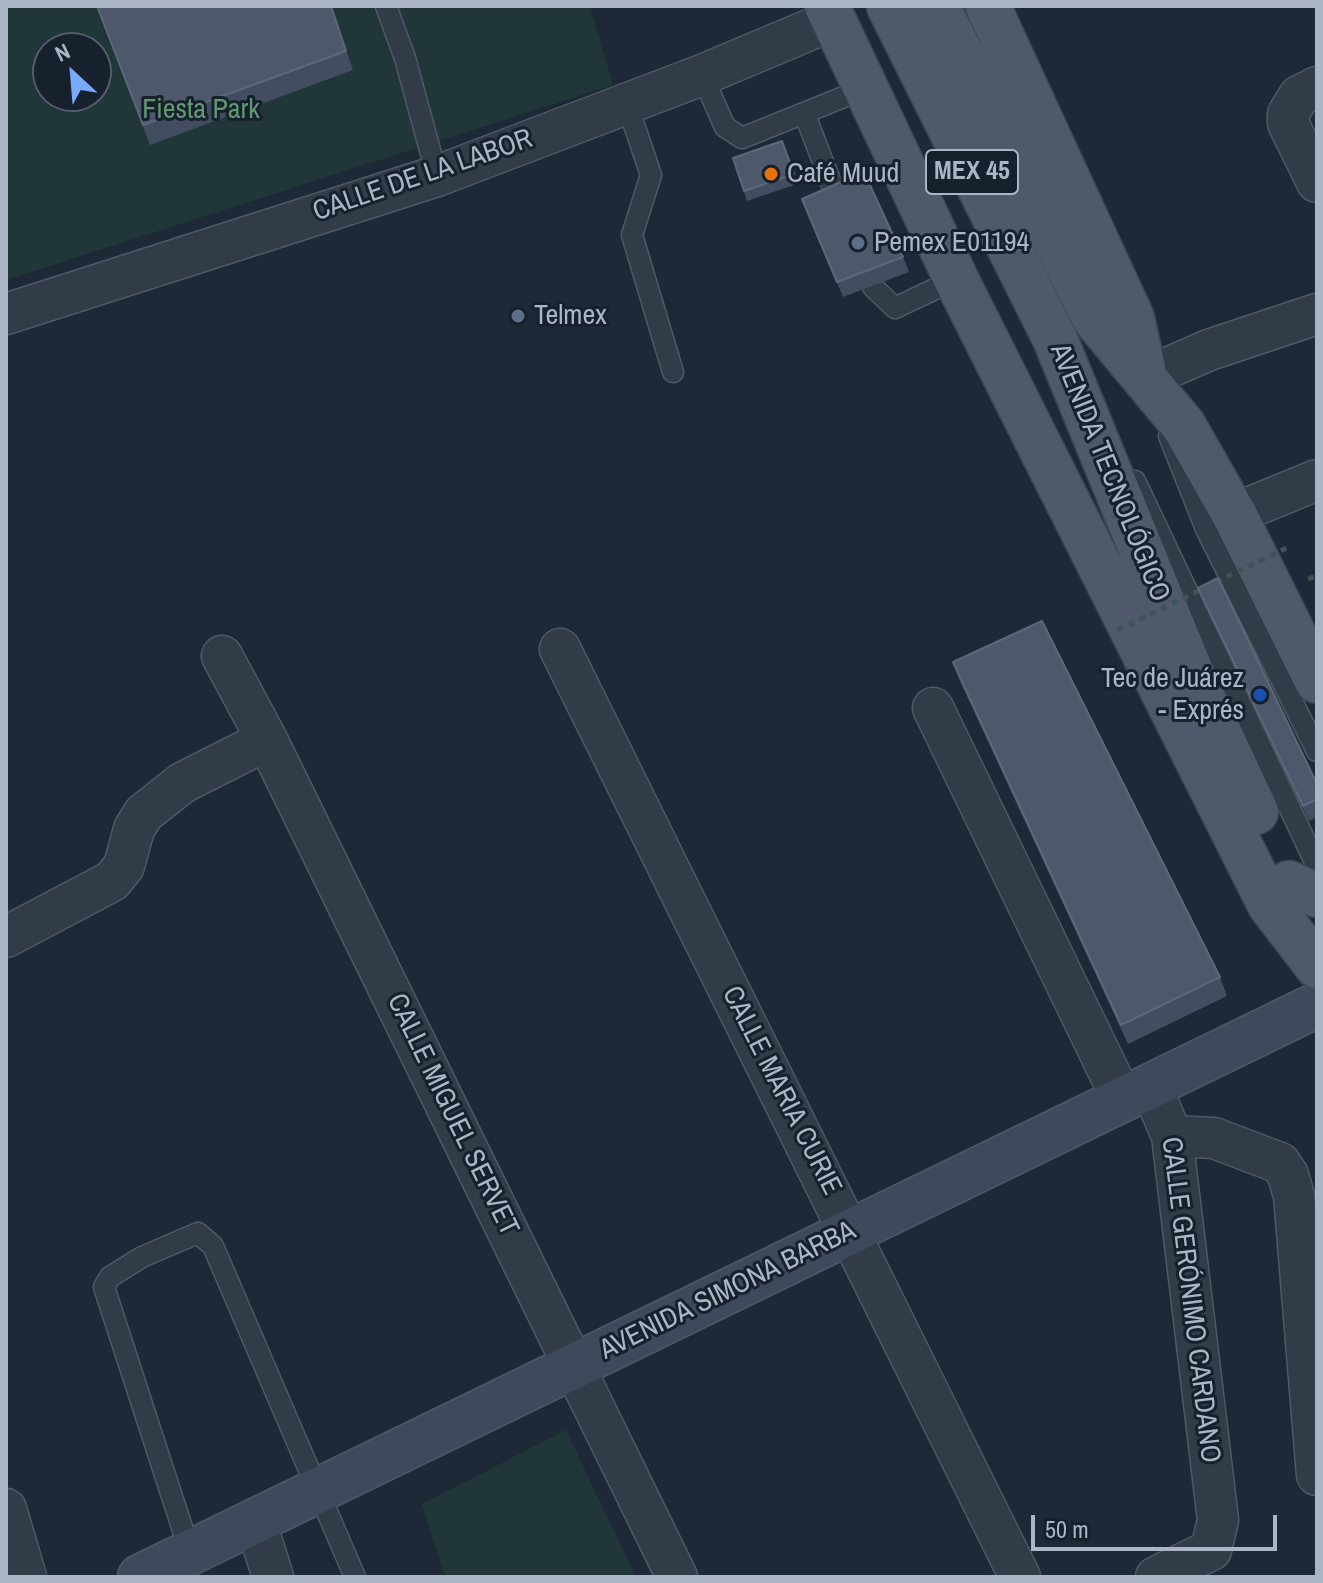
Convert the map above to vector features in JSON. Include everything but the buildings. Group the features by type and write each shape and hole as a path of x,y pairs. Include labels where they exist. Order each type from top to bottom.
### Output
{"main road":[{"name":"AVENIDA TECNOLÓGICO","path":"889,6 1055,339 1192,674 1308,881 1317,945"},
{"name":"AVENIDA TECNOLÓGICO","path":"937,6 1095,319 1184,426 1234,514 1317,681"},
{"path":"988,6 1132,318 1145,378"},
{"path":"830,13 956,279 1270,905 1317,966"},
{"name":"AVENIDA SIMONA BARBA","path":"140,1577 1317,1005"}],"street":[{"name":"CALLE DE LA LABOR","path":"6,314 437,176 626,101 702,75 830,13"},
{"path":"1317,87 1299,96 1288,114 1288,123 1317,182"},
{"path":"1145,378 1209,350 1317,314"},
{"path":"1234,514 1317,480"},
{"name":"CALLE MARIA CURIE","path":"560,649 1020,1577"},
{"name":"CALLE MIGUEL SERVET","path":"222,656 267,740 677,1577"},
{"name":"CALLE GERÓNIMO CARDANO","path":"933,708 1137,1094 1172,1136 1218,1520 1211,1550 1156,1577"},
{"path":"6,937 112,881 124,866 134,829 144,813 182,783 267,740"},
{"path":"1172,1136 1214,1138 1280,1163 1294,1196 1309,1287 1317,1475"},
{"path":"6,1509 26,1577"},
{"path":"255,1520 273,1577"}],"lane":[{"path":"386,6 405,58 437,176"},
{"path":"702,75 725,127 742,138 866,88"},
{"path":"626,101 651,175 632,235 673,372"},
{"path":"805,115 838,201"},
{"path":"873,287 895,308 956,279"},
{"path":"1145,378 1206,529 1317,751"},
{"path":"190,1552 104,1287 110,1277 191,1233 204,1235 213,1246 315,1491 355,1577"}],"path":[{"path":"1118,630 1291,546"},
{"path":"1309,581 1317,576"}],"green space":[{"name":"Fiesta Park","path":"6,6 590,6 613,85 6,280"},
{"path":"566,1430 636,1577 445,1577 422,1504"}],"place":[{"name":"Café Muud","path":"771,174"},
{"name":"Pemex E01194","path":"858,243"},
{"name":"Telmex","path":"518,316"},
{"name":"Tec de Juárez - Exprés","path":"1260,695"}]}
